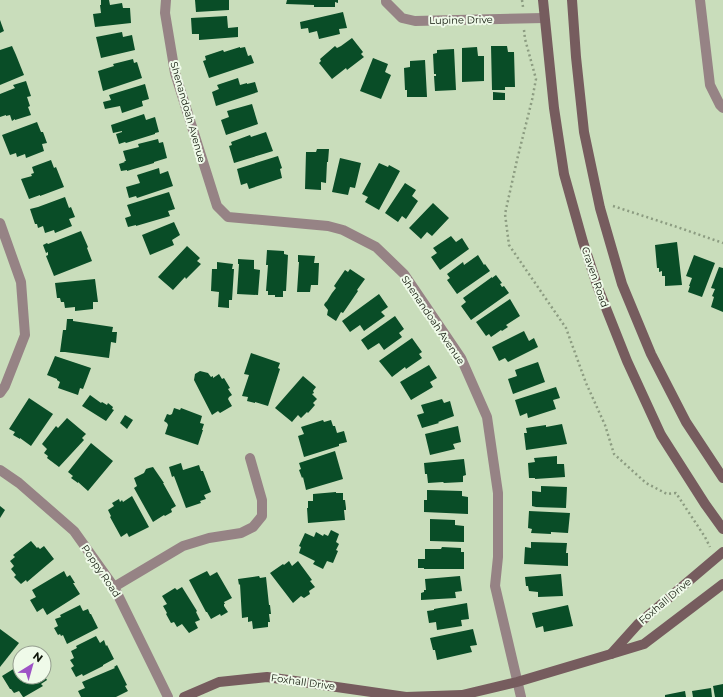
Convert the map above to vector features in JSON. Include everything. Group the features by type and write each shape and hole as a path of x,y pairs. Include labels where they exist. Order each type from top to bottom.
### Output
{"main road":[{"name":"Craven Road","path":"543,0 554,108 564,174 583,242 598,288 627,361 661,435 705,504 723,529"},
{"path":"572,0 584,132 600,208 622,284 651,354 686,422 723,478"},
{"name":"Foxhall Drive","path":"611,654 638,624 723,552"},
{"name":"Foxhall Drive","path":"184,697 219,682 267,677 406,697 462,695 517,682 644,644 723,584"}],"street":[{"name":"Shenandoah Avenue","path":"166,0 165,13 175,73 217,206 228,217 328,226 343,230 376,247 404,274 461,358 487,416 498,493 498,557 495,586 521,697"},
{"name":"Lupine Drive","path":"386,0 386,2 402,18 415,22 544,18"},
{"path":"700,0 710,85 723,108"},
{"path":"0,223 21,282 26,335 5,386 0,392"},
{"path":"114,587 183,546 209,538 241,533 253,527 262,516 262,500 250,458"},
{"name":"Poppy Road","path":"0,470 19,483 74,531 114,587 168,697"}],"path":[{"path":"522,0 525,38 536,79 505,214 509,245 566,328 586,383 605,425 614,454 646,483 667,494 676,493 710,547"},
{"path":"614,206 723,243"}],"building":[{"path":"101,0 109,0 110,5 122,3 123,8 130,8 131,23 95,27 93,14 101,13"},
{"path":"195,0 229,0 229,10 196,12"},
{"path":"287,0 338,0 338,3 335,2 335,7 314,7 314,5 286,4"},
{"path":"343,12 347,28 339,29 340,34 319,39 317,31 309,33 308,28 301,29 300,22"},
{"path":"227,16 228,28 238,27 238,37 199,40 199,34 192,34 191,18"},
{"path":"0,20 4,31 0,33"},
{"path":"122,32 123,37 132,35 135,50 101,58 96,37"},
{"path":"352,38 363,52 361,54 364,57 332,79 319,63 321,61 320,59 335,46 337,48"},
{"path":"12,46 24,75 0,85 0,50"},
{"path":"491,46 507,46 508,52 514,52 515,87 505,87 505,90 492,90"},
{"path":"245,47 248,56 251,55 254,63 209,78 203,61 206,60 205,56 223,50 224,52"},
{"path":"477,47 478,56 484,56 484,81 462,82 462,48"},
{"path":"454,49 456,90 435,91 434,76 436,76 436,74 434,74 433,54 437,53 437,50"},
{"path":"373,58 388,64 385,72 391,75 381,99 360,91"},
{"path":"133,59 134,63 137,62 142,78 103,91 98,71 114,66 113,64"},
{"path":"425,60 427,97 407,97 407,90 405,90 404,68 410,67 410,61"},
{"path":"238,78 240,85 255,82 258,92 216,106 212,92 219,89 217,85"},
{"path":"26,81 31,96 27,97 31,115 12,121 10,115 0,117 0,94 15,88 13,85"},
{"path":"145,84 149,99 142,101 143,106 122,113 120,106 105,109 103,102 111,100 109,95"},
{"path":"493,92 505,93 505,100 493,100"},
{"path":"252,104 258,124 226,135 221,120 229,117 227,111"},
{"path":"144,114 146,120 155,117 159,132 119,144 116,134 122,131 113,133 111,125"},
{"path":"37,122 47,143 42,144 44,151 26,158 25,154 17,157 16,153 10,155 2,135"},
{"path":"266,132 273,151 234,163 229,146 232,145 231,142 250,135 251,137"},
{"path":"158,139 159,143 163,142 167,158 127,171 121,171 119,164 126,161 123,151 139,147 138,144"},
{"path":"317,149 329,149 326,183 321,182 321,190 305,189 306,152 316,152"},
{"path":"278,156 282,168 280,169 282,178 249,189 247,183 241,185 237,169"},
{"path":"340,158 361,163 355,188 350,187 348,195 332,192"},
{"path":"51,160 54,168 56,167 64,187 29,199 21,179 32,176 31,174 34,173 32,167"},
{"path":"379,163 388,167 389,165 400,171 379,210 365,202 368,197 362,194"},
{"path":"159,168 160,174 168,171 173,186 137,198 136,196 129,198 126,187 140,183 137,175"},
{"path":"405,183 416,190 412,196 418,201 406,219 402,216 398,222 385,213"},
{"path":"169,192 175,209 168,211 170,216 128,227 125,218 131,216 127,205"},
{"path":"65,197 69,208 71,207 75,217 69,219 72,226 55,233 54,230 45,233 43,226 38,228 37,224 35,224 30,209"},
{"path":"433,203 449,218 432,236 427,232 421,239 409,228"},
{"path":"174,222 180,235 172,240 174,245 150,255 142,235"},
{"path":"81,231 92,261 54,276 46,256 48,255 48,252 46,253 43,245"},
{"path":"451,236 456,242 462,238 469,249 440,270 431,257 437,253 433,248"},
{"path":"677,242 682,285 665,286 665,276 662,276 662,271 659,272 659,268 657,268 655,245"},
{"path":"187,246 200,258 197,261 201,264 186,279 185,277 173,290 158,277"},
{"path":"267,250 284,251 284,254 288,255 286,291 283,291 283,297 268,295 268,291 266,291 268,265 266,265"},
{"path":"298,255 315,256 314,263 319,263 318,285 311,285 310,292 297,292"},
{"path":"478,255 490,271 457,294 447,280 450,278 447,274 463,262 464,265"},
{"path":"694,255 715,263 702,297 688,292 692,278 686,276"},
{"path":"238,259 254,260 254,269 260,270 258,295 237,294"},
{"path":"217,262 233,264 232,300 229,300 229,308 218,307 219,292 211,291 212,269 217,269"},
{"path":"719,267 723,268 723,312 711,307 714,297 712,296 715,289 711,288"},
{"path":"350,269 365,279 343,313 341,312 336,321 327,315 328,310 324,305 336,288 334,286 345,270 348,272"},
{"path":"496,275 502,283 500,284 502,287 504,286 509,293 471,320 461,306 466,302 463,298"},
{"path":"95,279 98,302 93,302 93,309 75,311 75,307 65,308 64,302 61,302 60,298 57,298 55,283"},
{"path":"379,294 388,307 381,312 385,316 364,331 360,325 350,332 342,321"},
{"path":"510,299 520,316 506,325 508,327 502,331 501,330 491,337 489,334 486,336 476,322"},
{"path":"395,316 404,329 399,333 402,337 384,350 379,343 368,350 361,340"},
{"path":"67,319 113,327 112,332 117,332 116,343 111,342 109,358 60,352 63,330 66,330"},
{"path":"524,331 529,341 534,338 538,347 508,362 505,358 499,361 492,347"},
{"path":"412,338 422,352 419,354 422,358 406,369 405,367 392,377 379,361"},
{"path":"251,353 280,363 278,368 280,369 268,406 247,401 248,397 242,396 249,375 244,374"},
{"path":"55,356 91,368 83,389 80,388 78,395 58,388 60,382 57,379 47,375"},
{"path":"538,362 545,382 513,394 508,379 517,376 515,370"},
{"path":"429,365 437,378 430,382 433,387 411,400 400,382"},
{"path":"200,371 208,373 211,377 213,376 213,378 219,374 222,379 224,378 232,395 228,399 232,406 220,413 218,411 212,415 194,380 195,374"},
{"path":"303,376 316,387 313,391 314,393 312,394 317,399 313,403 315,405 308,413 307,412 301,418 298,415 292,422 275,408"},
{"path":"556,387 560,398 553,400 556,409 528,418 527,413 520,416 515,400"},
{"path":"90,395 101,403 102,402 107,405 108,403 113,407 112,409 114,410 106,421 82,406"},
{"path":"29,398 53,414 31,446 13,435 15,432 9,429"},
{"path":"442,399 444,403 450,401 454,416 438,422 439,423 422,428 417,415 424,413 421,405"},
{"path":"174,408 180,410 181,408 202,416 200,423 204,424 198,445 165,434 168,425 164,421 167,414 172,414"},
{"path":"125,415 133,420 127,429 120,423"},
{"path":"67,418 86,434 82,438 84,440 59,467 47,458 48,456 44,453 47,449 42,444 56,426 58,428"},
{"path":"323,420 324,422 331,420 337,433 344,431 347,442 304,457 298,436 304,434 301,427"},
{"path":"562,424 567,444 526,450 524,433 527,433 526,428 546,425 546,427"},
{"path":"458,426 461,442 453,444 455,449 430,455 425,434"},
{"path":"91,443 113,461 88,491 71,478 73,476 68,472"},
{"path":"335,451 343,479 306,490 303,477 302,478 299,470 301,469 299,463"},
{"path":"557,456 557,464 564,464 565,477 529,478 528,463 535,462 534,458"},
{"path":"464,459 466,475 463,476 463,482 428,483 424,463"},
{"path":"181,463 183,470 199,465 201,471 203,471 211,492 204,495 206,499 200,501 201,503 186,508 169,467"},
{"path":"153,467 164,483 176,506 171,509 172,512 153,522 134,488 137,486 134,478 144,473 146,469"},
{"path":"541,486 567,487 566,508 532,506 532,491 541,492"},
{"path":"427,490 462,491 462,496 468,497 468,514 424,512 424,500 427,500"},
{"path":"336,492 343,493 343,500 345,500 346,508 346,510 344,510 345,520 308,523 308,501 313,501 313,494"},
{"path":"132,496 149,527 129,537 127,533 121,537 110,517 111,516 108,510 114,506 112,503 119,499 120,502 122,500 123,502"},
{"path":"0,506 5,510 0,518"},
{"path":"529,511 570,513 568,533 531,533 532,529 528,528"},
{"path":"430,519 455,520 455,525 464,526 464,542 430,541"},
{"path":"331,530 339,534 336,542 339,544 336,550 338,551 333,563 327,561 323,569 313,564 315,561 299,553 301,547 299,546 305,533 314,537 316,532 323,536 324,534 328,536"},
{"path":"31,541 37,548 38,547 40,549 44,546 54,559 27,582 26,580 21,584 14,577 16,575 11,569 14,566 10,561 15,557 13,555"},
{"path":"531,542 567,543 566,553 568,553 568,566 524,564 525,547 531,548"},
{"path":"442,547 461,548 461,552 464,552 464,569 418,568 418,559 425,559 425,549 441,549"},
{"path":"289,561 292,566 298,561 312,580 310,581 315,587 309,591 310,594 304,598 301,596 293,603 270,573"},
{"path":"64,571 67,577 70,575 80,594 47,615 43,608 37,612 30,600 36,597 32,590"},
{"path":"207,571 210,576 217,572 232,598 224,602 224,606 228,612 211,619 189,580"},
{"path":"561,574 563,596 538,597 538,592 529,591 528,586 526,586 525,577"},
{"path":"259,576 260,578 266,577 271,614 269,614 270,622 268,622 268,627 253,629 252,621 248,622 248,617 242,618 240,584 239,585 238,579"},
{"path":"460,576 462,591 455,592 456,598 421,600 421,593 426,590 425,579"},
{"path":"182,587 197,611 196,612 200,620 195,622 198,628 189,633 182,624 177,627 174,622 171,623 163,606 167,604 162,596 175,588 177,590"},
{"path":"467,603 469,619 461,620 462,626 437,630 436,622 429,623 427,611"},
{"path":"80,605 83,611 88,609 98,628 67,644 63,635 58,635 54,628 58,626 55,619"},
{"path":"568,605 573,626 544,632 543,626 536,628 532,613"},
{"path":"0,629 19,643 17,645 12,645 12,652 0,667"},
{"path":"473,629 477,645 470,646 472,652 437,660 430,638"},
{"path":"96,636 100,643 104,640 114,659 83,676 82,674 76,677 71,668 74,666 70,660 74,658 71,651 77,648 76,646"},
{"path":"117,665 127,685 125,686 128,691 116,697 81,697 78,691 85,688 82,682 115,668 114,667"},
{"path":"12,670 12,685 43,686 23,697 19,691 14,693 10,689 2,676"},
{"path":"723,684 723,697 715,697 713,686"},
{"path":"711,688 712,697 693,697 692,691"},
{"path":"685,691 686,697 665,697 665,695"}]}
